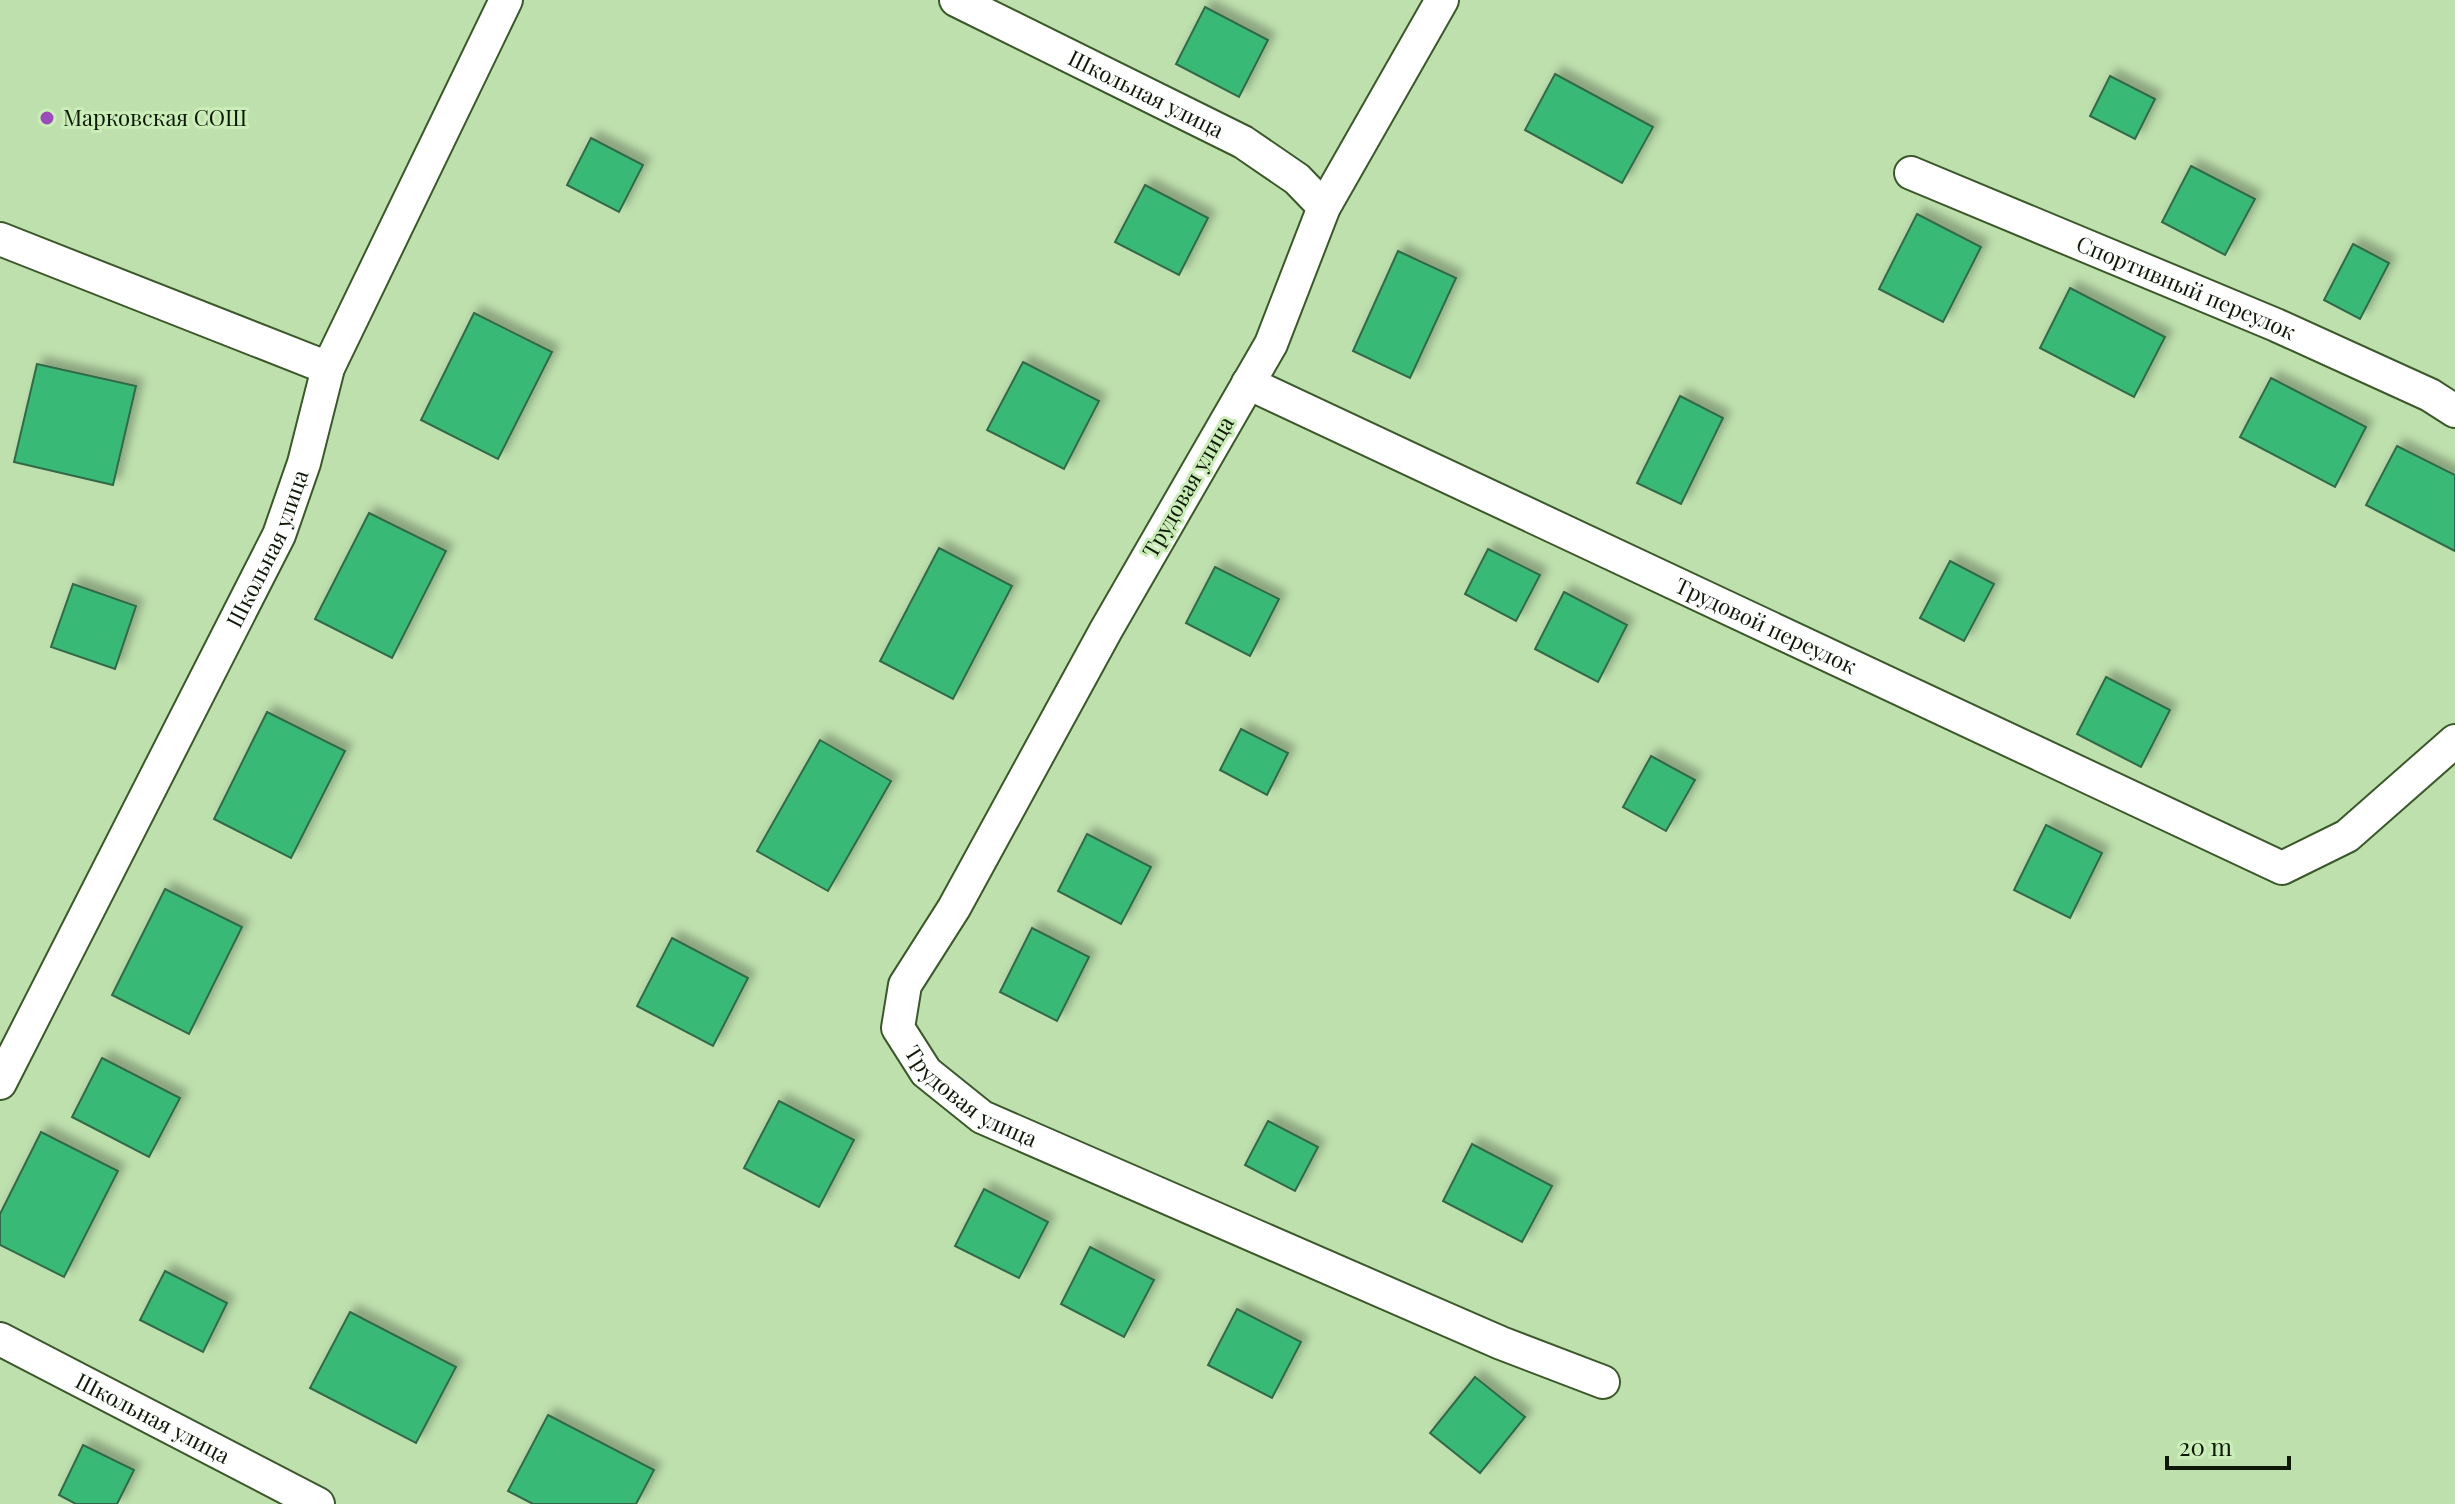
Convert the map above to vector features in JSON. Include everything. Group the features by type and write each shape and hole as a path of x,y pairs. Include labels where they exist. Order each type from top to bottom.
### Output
{"street":[{"name":"Школьная улица","path":"0,1083 279,535 304,463 328,368 506,0"},
{"name":"Школьная улица","path":"956,0 1243,142 1297,179 1324,207"},
{"name":"Трудовая улица","path":"1442,0 1324,207 1271,344 1106,630 954,908 905,985 898,1028 926,1072 982,1117 1501,1343 1603,1382"},
{"name":"Спортивный переулок","path":"1911,173 2276,325 2430,395 2455,411"},
{"path":"0,239 328,368"},
{"name":"Трудовой переулок","path":"1248,383 2282,868 2347,836 2455,741"},
{"name":"Школьная улица","path":"0,1339 301,1500"}],"building":[{"path":"1205,7 1268,40 1239,97 1176,64"},
{"path":"1555,74 1653,127 1622,183 1525,130"},
{"path":"2110,76 2155,99 2135,139 2090,116"},
{"path":"591,138 643,165 619,212 567,185"},
{"path":"2191,166 2255,199 2225,255 2162,222"},
{"path":"1145,185 1208,218 1179,275 1115,242"},
{"path":"1917,214 1981,247 1943,322 1879,289"},
{"path":"2353,244 2389,263 2360,319 2324,300"},
{"path":"1398,251 1456,278 1410,378 1353,351"},
{"path":"2070,288 2165,337 2134,397 2040,348"},
{"path":"474,313 552,352 498,459 421,420"},
{"path":"1023,362 1099,401 1064,469 987,430"},
{"path":"37,364 136,386 113,485 14,462"},
{"path":"2271,378 2366,427 2335,487 2240,437"},
{"path":"1680,396 1723,418 1681,504 1637,483"},
{"path":"2397,446 2455,475 2455,551 2366,505"},
{"path":"369,513 446,551 392,658 315,619"},
{"path":"939,548 1012,586 953,699 880,661"},
{"path":"1488,549 1540,575 1516,621 1465,594"},
{"path":"1950,561 1994,584 1964,641 1920,618"},
{"path":"1215,567 1279,599 1250,656 1186,623"},
{"path":"73,584 136,606 115,669 51,647"},
{"path":"1564,592 1627,625 1598,682 1535,649"},
{"path":"2106,677 2170,710 2141,767 2077,734"},
{"path":"267,712 345,751 291,858 214,819"},
{"path":"1241,729 1288,753 1267,795 1220,770"},
{"path":"820,740 891,781 828,891 757,851"},
{"path":"1651,756 1695,780 1666,831 1623,807"},
{"path":"2046,825 2102,853 2070,918 2014,890"},
{"path":"1087,834 1151,867 1121,924 1058,891"},
{"path":"165,889 242,927 189,1034 112,995"},
{"path":"1032,928 1089,957 1057,1021 1000,992"},
{"path":"672,938 748,978 713,1046 637,1006"},
{"path":"102,1058 180,1098 149,1157 72,1117"},
{"path":"779,1101 854,1140 819,1207 744,1168"},
{"path":"1268,1121 1318,1147 1295,1191 1245,1165"},
{"path":"41,1132 118,1171 64,1277 0,1245 0,1214"},
{"path":"1472,1144 1552,1186 1522,1242 1443,1201"},
{"path":"984,1189 1048,1222 1019,1278 955,1246"},
{"path":"1090,1247 1154,1280 1124,1337 1061,1304"},
{"path":"165,1271 227,1303 203,1352 140,1320"},
{"path":"1237,1309 1301,1342 1272,1398 1208,1365"},
{"path":"350,1312 456,1367 416,1443 310,1388"},
{"path":"1475,1377 1525,1417 1480,1473 1430,1433"},
{"path":"548,1415 654,1470 636,1504 533,1504 508,1491"},
{"path":"83,1445 134,1470 117,1504 76,1504 59,1495"}],"place":[{"name":"Марковская СОШ","path":"47,118"}]}
